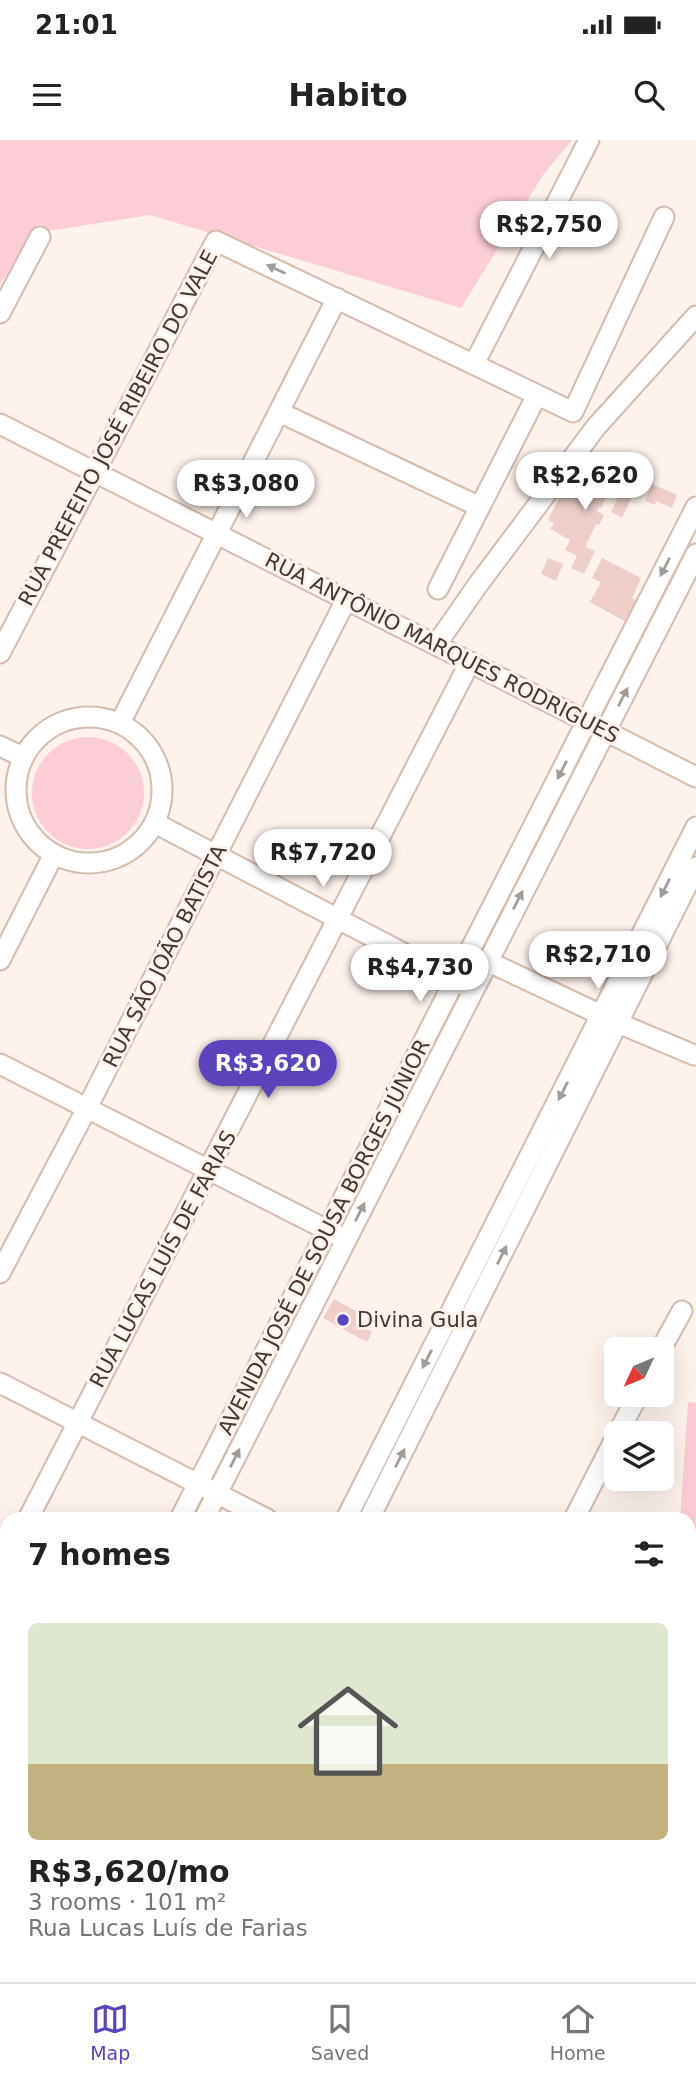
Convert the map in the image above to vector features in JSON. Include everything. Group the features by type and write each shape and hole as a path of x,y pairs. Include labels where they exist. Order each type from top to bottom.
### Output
{"street":[{"path":"474,364 589,140"},
{"path":"120,723 337,298 573,412 664,216"},
{"path":"0,313 40,237"},
{"name":"RUA PREFEITO JOSÉ RIBEIRO DO VALE","path":"0,653 216,241 337,298"},
{"path":"436,645 596,427 696,316"},
{"path":"438,589 537,395"},
{"path":"279,412 480,507"},
{"name":"RUA ANTÔNIO MARQUES RODRIGUES","path":"0,424 696,777"},
{"name":"AVENIDA JOSÉ DE SOUSA BORGES JÚNIOR","path":"184,1512 696,507"},
{"name":"AVENIDA JOSÉ DE SOUSA BORGES JÚNIOR","path":"208,1512 696,554"},
{"name":"RUA SÃO JOÃO BATISTA","path":"0,1273 346,600"},
{"name":"RUA LUCAS LUÍS DE FARIAS","path":"32,1512 470,662"},
{"path":"76,717 98,717 120,723 139,737 154,755 161,778 161,800 155,823 141,842 122,855 99,862 76,862 54,854 36,840 23,822 16,800 16,778 23,757 36,738 54,724 76,717"},
{"path":"0,746 23,757"},
{"path":"155,823 473,990"},
{"path":"372,1512 610,1019 696,827"},
{"path":"0,960 54,854"},
{"path":"350,1512 610,1019 696,867"},
{"path":"487,961 694,1055"},
{"path":"0,1063 346,1240"},
{"path":"668,1337 682,1311"},
{"path":"0,1383 254,1512"},
{"path":"578,1512 604,1460"}],"shaded area":[{"path":"0,140 572,140 543,175 461,308 150,215 36,233 0,284"},
{"path":"88,737 110,741 128,753 140,771 144,793 140,815 128,833 110,845 88,849 66,845 48,833 36,815 32,793 36,771 48,753 66,741"},
{"path":"688,1402 696,1403 696,1512 680,1512"}],"building":[{"path":"580,465 634,492 622,518 611,512 618,497 608,492 597,511 604,515 599,525 596,524 585,547 595,551 584,574 571,568 577,556 565,550 570,540 550,529 554,523 548,520 564,488 567,490"},
{"path":"652,484 677,495 672,508 656,501 655,505 645,501"},
{"path":"548,558 563,564 556,581 541,574"},
{"path":"602,558 641,578 632,598 637,601 626,622 590,602 601,582 592,578"},
{"name":"Divina Gula","path":"334,1299 361,1314 356,1323 372,1332 367,1342 323,1318"}],"place":[{"name":"Divina Gula","path":"343,1320"}]}
